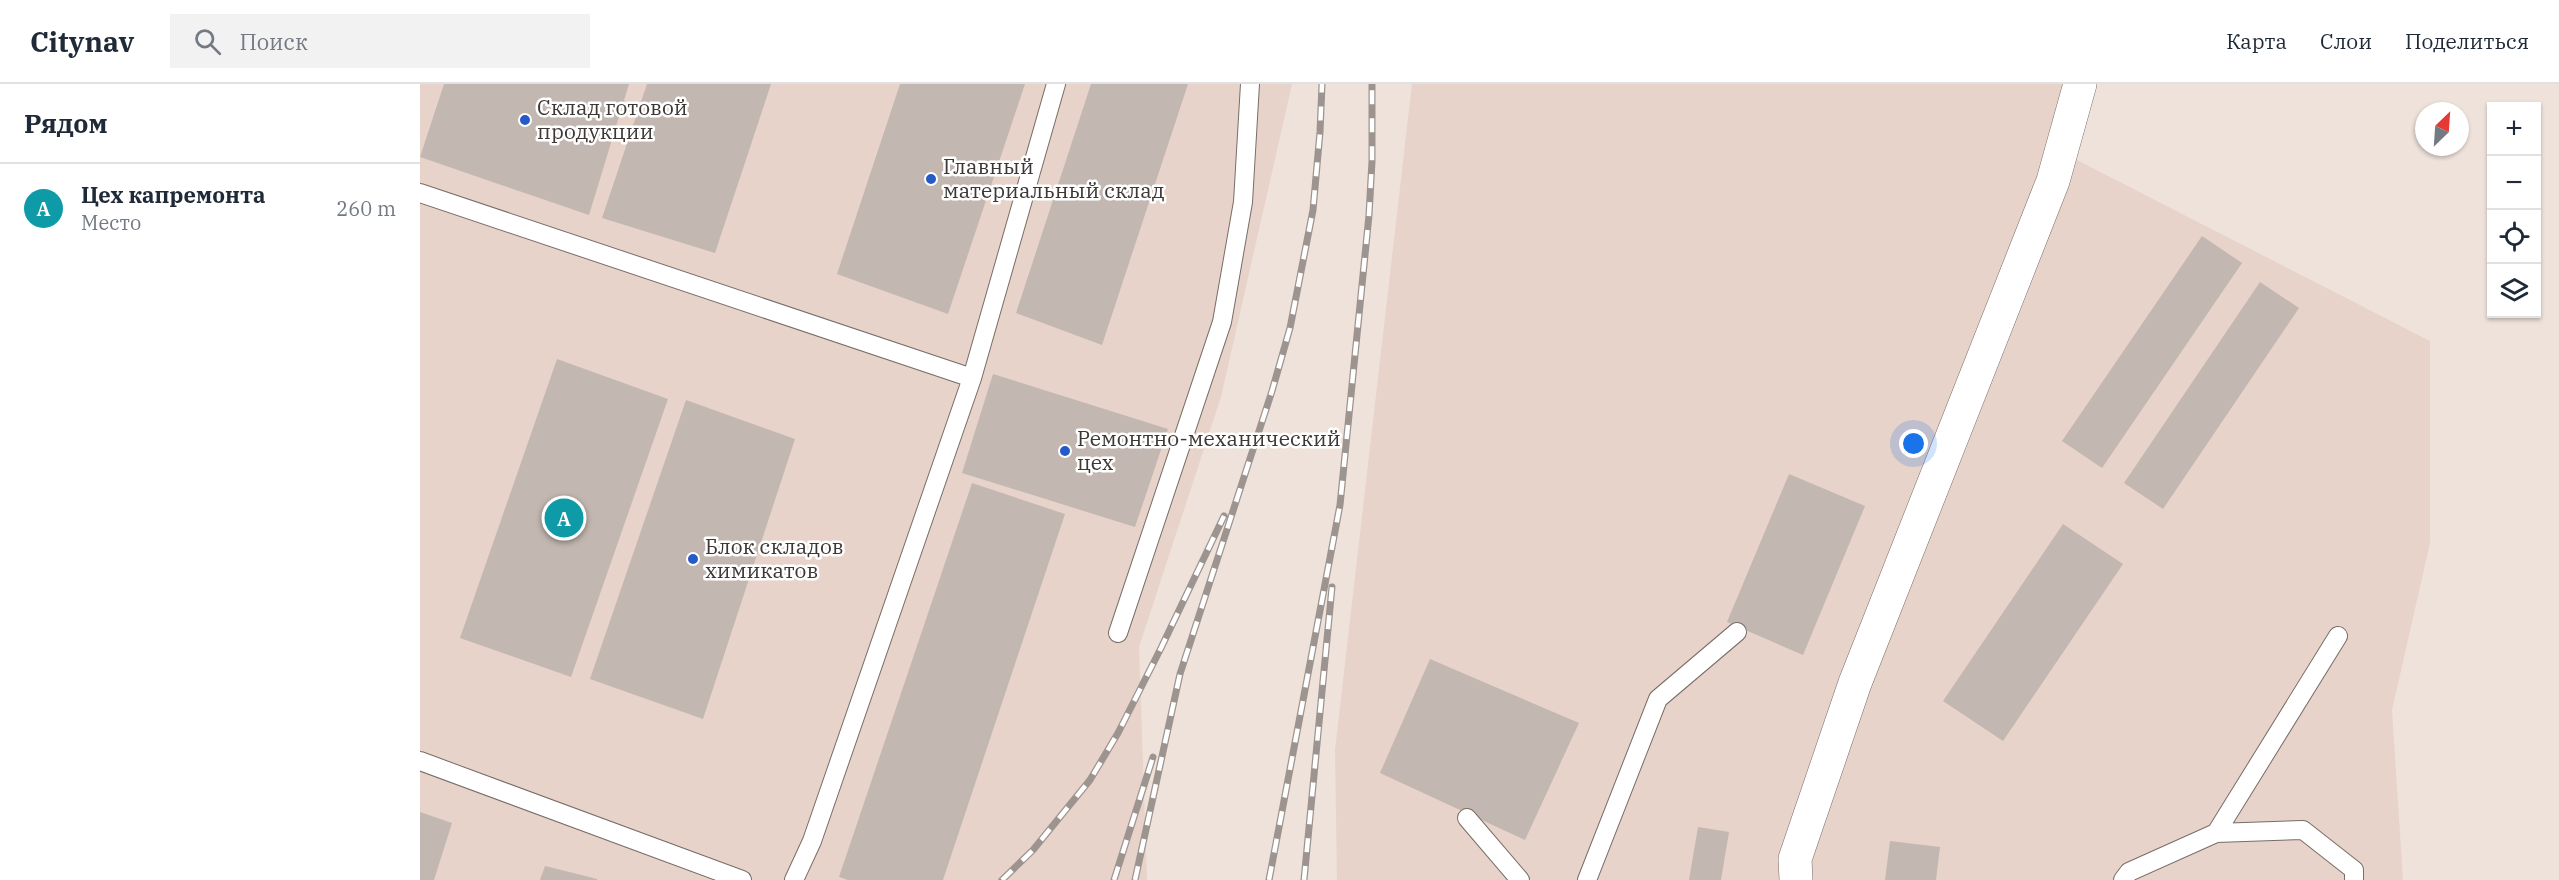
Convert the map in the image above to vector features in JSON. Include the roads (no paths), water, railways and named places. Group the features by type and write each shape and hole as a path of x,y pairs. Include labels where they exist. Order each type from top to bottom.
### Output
{"street":[{"path":"1796,880 1795,860 1855,683 2053,180 2080,84"}],"lane":[{"path":"794,880 812,841 972,378 1056,84"},
{"path":"1118,633 1222,322 1243,202 1250,84"},
{"path":"420,193 972,378"},
{"path":"1587,880 1658,699 1737,632"},
{"path":"2216,833 2338,636"},
{"path":"420,761 742,880"},
{"path":"1467,818 1520,880"},
{"path":"2123,880 2129,872 2216,833 2303,830 2354,870 2355,880"}],"railway":[{"path":"1135,880 1180,674 1272,391 1290,328 1313,210 1322,84"},
{"path":"1269,880 1340,505 1369,215 1372,84"},
{"path":"1002,880 1033,850 1090,780 1118,733 1224,516"},
{"path":"1304,880 1332,587"},
{"path":"1114,880 1153,757"}],"place":[{"name":"Склад готовой продукции","path":"525,120"},
{"name":"Главный материальный склад","path":"931,179"},
{"name":"Ремонтно-механический цех","path":"1065,451"},
{"name":"Цех капремонта","path":"564,518"},
{"name":"Блок складов химикатов","path":"693,559"}]}
